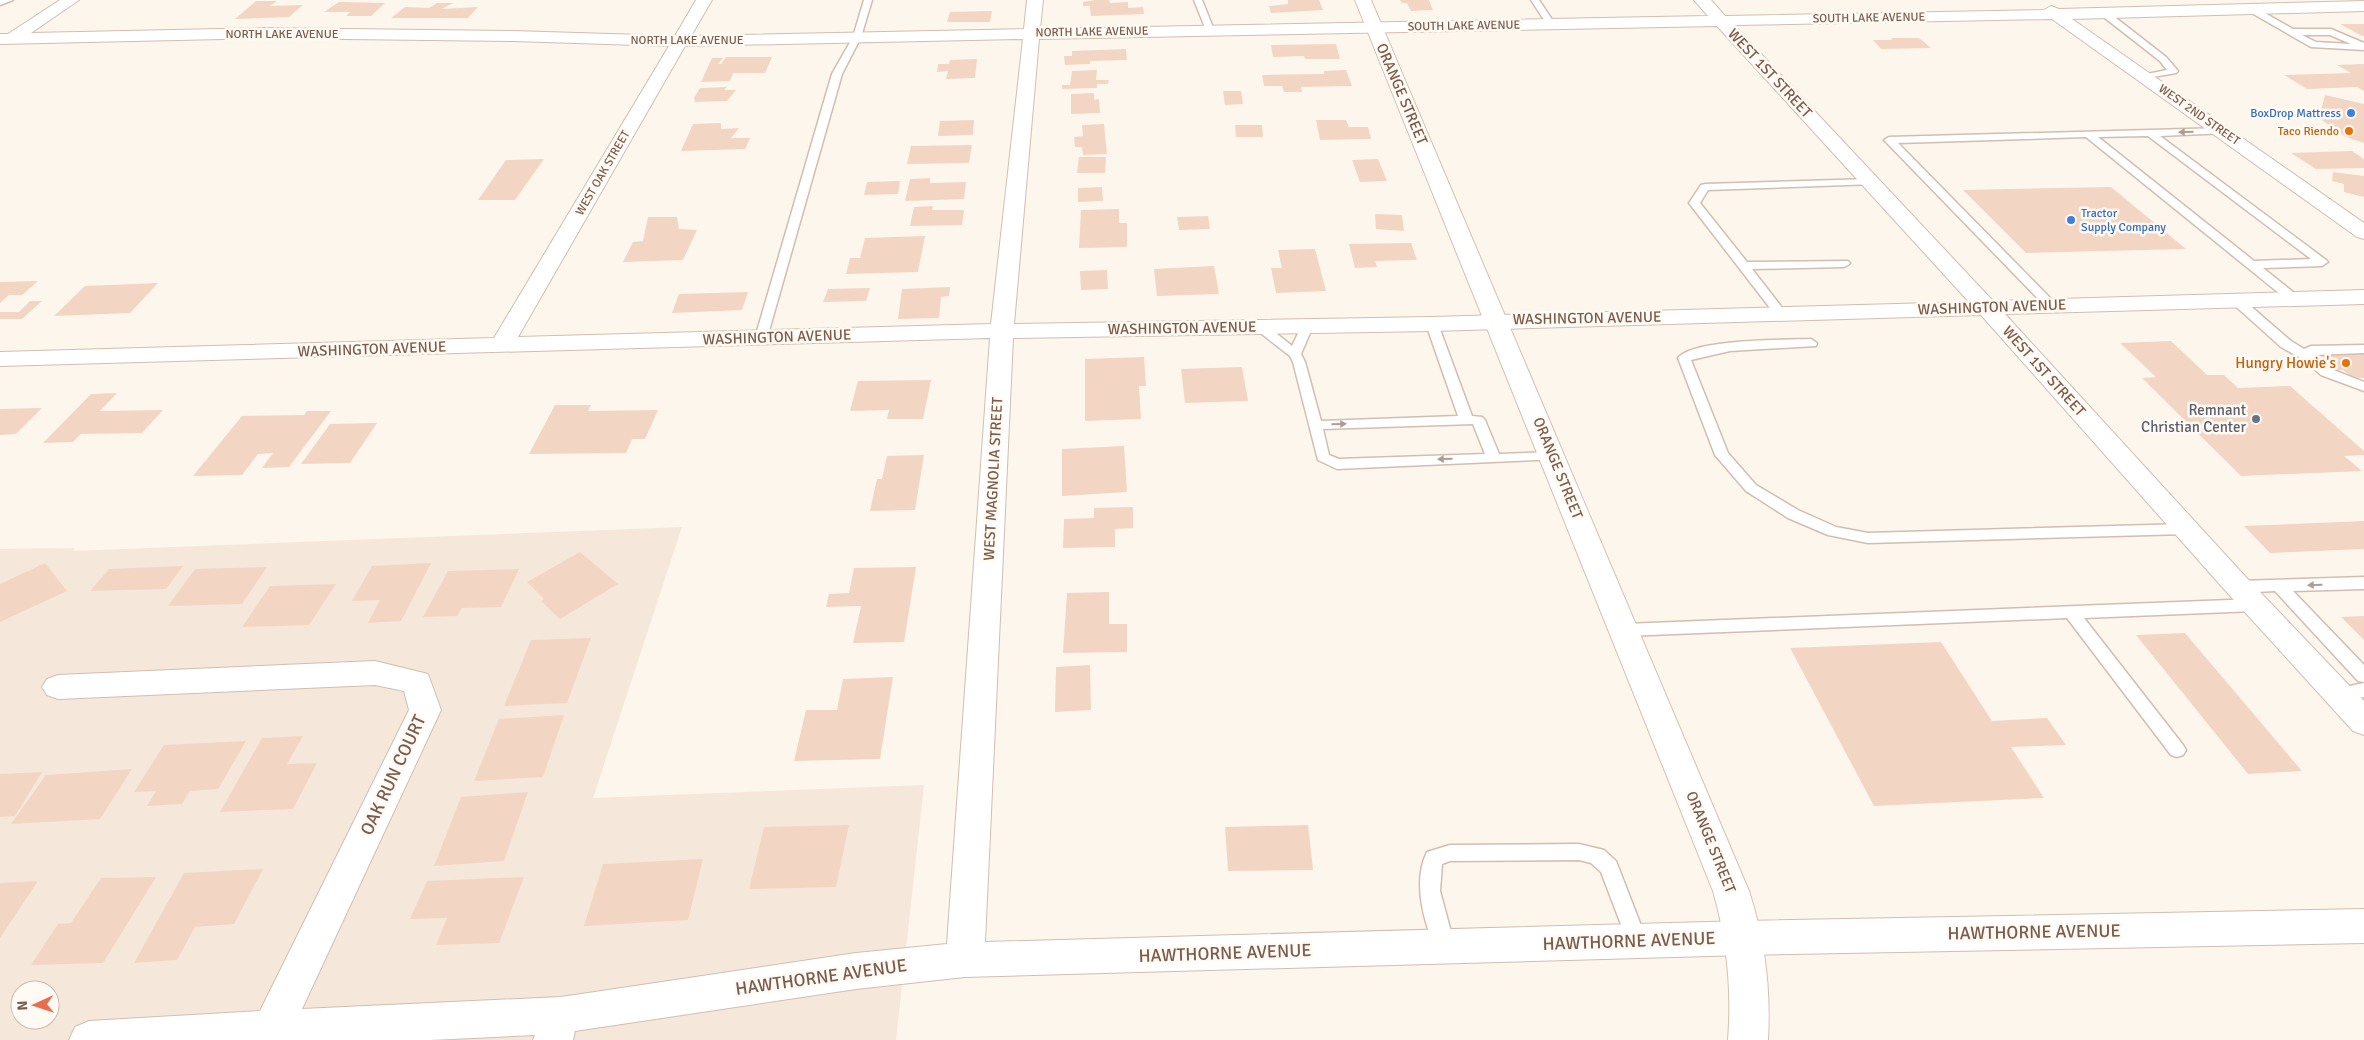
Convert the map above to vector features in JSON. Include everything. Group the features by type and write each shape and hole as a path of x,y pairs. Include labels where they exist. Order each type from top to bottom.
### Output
{"street":[{"path":"4,41 71,0"},
{"name":"WEST OAK STREET","path":"502,345 704,0"},
{"name":"WEST MAGNOLIA STREET","path":"965,960 1002,330 1035,0"},
{"name":"ORANGE STREET","path":"1363,0 1731,890 1745,938 1749,990 1748,1040"},
{"name":"WEST 1ST STREET","path":"1702,0 1987,308 2247,596 2351,692 2364,722"},
{"name":"WEST 2ND STREET","path":"2035,0 2363,232"},
{"name":"SOUTH LAKE AVENUE","path":"1374,28 2253,10 2364,6"},
{"name":"NORTH LAKE AVENUE","path":"4,41 264,33 513,36 680,41 1374,28"},
{"name":"WASHINGTON AVENUE","path":"0,359 1002,330 1262,328 1432,324 2364,296"},
{"name":"OAK RUN COURT","path":"58,687 375,673 417,682 425,710 272,1029"},
{"name":"HAWTHORNE AVENUE","path":"90,1040 272,1029 557,1028 856,970 965,960 1745,938 2364,926"}],"lane":[{"path":"0,2 9,0"},
{"path":"761,338 837,74 858,37 868,0"},
{"path":"1198,0 1210,30"},
{"path":"1535,0 1551,24"},
{"path":"2253,10 2318,46 2364,47"},
{"path":"2104,13 2136,40 2163,59 2173,71 2145,77"},
{"path":"2291,32 2330,32 2343,36 2364,47"},
{"path":"2052,306 1889,140 2223,132"},
{"path":"2150,133 2322,262 2252,265"},
{"path":"2088,134 2294,299"},
{"path":"1781,314 1694,203 1705,187 1871,182"},
{"path":"1745,266 1844,263"},
{"path":"2236,300 2286,344 2308,357 2326,372 2364,387"},
{"path":"1432,324 1466,419"},
{"path":"1294,354 1307,326"},
{"path":"1262,328 1294,354 1299,362 1323,457 1337,464 1553,456"},
{"path":"1812,343 1723,347 1698,352 1684,358 1722,455 1751,488 1793,514 1833,531 1868,538 2186,529"},
{"path":"2308,357 2306,355 2310,350 2364,348"},
{"path":"1315,425 1477,420 1480,423 1493,457"},
{"path":"1624,630 2072,613 2247,596 2279,586 2364,583"},
{"path":"2279,586 2364,676"},
{"path":"2072,613 2177,750"},
{"path":"1445,947 1428,884 1429,872 1434,858 1450,853 1579,852 1597,856 1609,867 1637,941"}],"shaded area":[{"path":"682,527 593,798 924,785 896,1040 0,1040 0,549 75,548 73,551"}],"building":[{"path":"1109,0 1110,3 1128,2 1128,8 1143,7 1144,14 1091,16 1090,6 1083,6 1083,2"},
{"path":"1288,0 1319,0 1323,10 1271,13 1269,6 1288,4"},
{"path":"1400,0 1429,0 1433,10 1411,11 1407,3 1402,3"},
{"path":"256,1 277,1 270,6 303,5 289,17 235,19"},
{"path":"339,2 385,3 371,16 346,16 350,12 324,12"},
{"path":"437,3 453,3 442,9 478,7 468,18 391,18 405,7 429,8"},
{"path":"992,11 990,22 947,22 950,12"},
{"path":"2340,24 2364,24 2364,36 2362,36"},
{"path":"1891,38 1919,38 1931,48 1881,49 1873,40 1892,40"},
{"path":"1336,44 1340,59 1305,59 1304,56 1273,57 1271,45"},
{"path":"1126,49 1127,60 1090,61 1090,64 1065,65 1064,56 1072,56 1072,51"},
{"path":"726,57 772,57 765,73 733,73 730,81 701,82 712,58 723,58 718,64 721,64"},
{"path":"977,59 975,78 946,79 948,71 937,72 938,64 949,64 950,60"},
{"path":"2364,64 2364,91 2357,87 2307,89 2284,75 2351,73 2337,65"},
{"path":"1097,70 1096,80 1109,80 1108,84 1097,84 1097,88 1062,89 1062,85 1070,85 1072,71"},
{"path":"1346,70 1352,86 1301,87 1302,92 1284,92 1282,86 1264,86 1262,75 1324,74 1324,71"},
{"path":"727,87 724,90 736,90 727,101 695,102 694,98 700,88"},
{"path":"1223,91 1241,91 1243,104 1225,105"},
{"path":"1094,93 1094,100 1099,99 1100,113 1071,114 1071,94"},
{"path":"2325,95 2364,104 2364,143 2346,137 2319,118"},
{"path":"974,120 973,135 938,136 940,121"},
{"path":"1316,120 1346,120 1349,127 1368,127 1371,139 1320,140"},
{"path":"721,123 721,129 739,128 731,138 750,138 745,149 681,151 693,124"},
{"path":"1104,124 1107,154 1083,155 1082,147 1075,147 1074,137 1083,136 1082,125"},
{"path":"1235,125 1262,125 1263,137 1236,137"},
{"path":"972,145 969,163 907,164 911,146"},
{"path":"2352,151 2364,159 2364,168 2316,169 2291,153"},
{"path":"1079,157 1106,157 1105,173 1077,173"},
{"path":"544,159 515,200 478,200 506,160"},
{"path":"1378,159 1387,181 1360,182 1352,160"},
{"path":"2333,172 2364,176 2364,197 2344,192 2344,184 2332,181"},
{"path":"930,178 930,183 966,182 964,199 905,201 910,179"},
{"path":"900,181 898,194 864,195 867,182"},
{"path":"1102,187 1103,201 1078,202 1078,188"},
{"name":"Tractor Supply Company","path":"2111,187 2186,249 2026,253 1963,190"},
{"path":"933,206 932,210 964,210 962,225 910,226 914,207"},
{"path":"1119,209 1119,223 1127,223 1127,247 1079,248 1081,210"},
{"path":"1375,214 1402,215 1404,231 1376,229"},
{"path":"1208,216 1210,229 1179,230 1177,217"},
{"path":"648,217 677,217 679,229 697,230 683,260 623,262 633,242 643,241"},
{"path":"925,236 918,272 846,274 850,258 860,258 865,238"},
{"path":"1411,243 1417,260 1375,261 1377,267 1355,268 1349,244"},
{"path":"1315,249 1326,291 1276,293 1271,268 1282,268 1278,250"},
{"path":"1214,266 1219,294 1157,296 1154,269"},
{"path":"1107,270 1108,289 1081,290 1080,271"},
{"path":"38,281 22,295 9,295 0,303 0,282"},
{"path":"158,283 130,313 54,316 85,286"},
{"path":"950,287 949,296 941,297 939,318 898,319 902,289"},
{"path":"870,288 866,301 823,302 828,289"},
{"path":"748,292 742,310 672,313 679,294"},
{"path":"30,301 42,301 22,319 0,319 0,312 19,312"},
{"name":"Remnant Christian Center","path":"2171,341 2207,375 2224,375 2238,388 2290,386 2364,451 2364,455 2344,456 2362,471 2241,476 2142,378 2156,377 2120,343"},
{"name":"Hungry Howie's","path":"2364,354 2364,378 2353,378 2343,370 2338,370 2320,355"},
{"path":"1144,357 1146,386 1139,386 1141,419 1085,421 1085,359"},
{"path":"1242,367 1248,401 1185,403 1181,369"},
{"path":"931,380 923,419 887,419 889,410 850,411 858,381"},
{"path":"117,393 100,411 163,410 142,433 81,434 73,442 43,443 91,394"},
{"path":"555,405 591,405 588,411 658,410 645,439 632,439 626,453 529,454"},
{"path":"42,408 16,434 0,435 0,409"},
{"path":"307,411 331,411 289,467 262,468 273,453 258,454 242,475 193,476 242,416 304,415"},
{"path":"377,423 350,463 301,464 330,424"},
{"path":"1124,446 1127,492 1062,496 1062,449"},
{"path":"924,455 915,510 870,511 877,479 882,479 887,456"},
{"path":"1133,507 1133,528 1115,529 1115,547 1063,548 1064,519 1094,518 1094,508"},
{"path":"2364,521 2364,549 2270,553 2244,526"},
{"path":"580,552 618,584 560,619 541,601 544,599 527,582"},
{"path":"45,563 67,591 0,622 0,584"},
{"path":"431,563 401,621 368,623 380,600 352,601 372,566"},
{"path":"183,566 166,589 90,591 109,569"},
{"path":"267,567 242,604 168,606 195,569"},
{"path":"916,567 904,642 853,643 861,606 826,607 829,594 849,593 854,568"},
{"path":"519,569 501,607 462,608 457,616 423,617 448,571"},
{"path":"336,584 309,625 242,627 270,586"},
{"path":"1109,592 1109,624 1127,624 1127,652 1063,653 1067,593"},
{"path":"2364,616 2364,640 2341,617"},
{"path":"2185,633 2302,771 2248,774 2136,635"},
{"path":"591,638 567,703 504,706 531,640"},
{"path":"1941,642 1992,721 2047,718 2066,745 2011,747 2044,798 1874,806 1790,648"},
{"path":"1090,665 1091,710 1055,712 1056,667"},
{"path":"893,677 880,759 794,761 806,710 837,710 843,679"},
{"path":"564,715 543,777 474,781 499,719"},
{"path":"303,736 287,764 317,763 293,809 220,812 262,738"},
{"path":"246,741 218,789 190,791 182,804 147,806 156,791 134,792 164,745"},
{"path":"132,769 100,819 11,824 46,775"},
{"path":"42,772 15,816 0,817 0,774"},
{"path":"528,792 504,861 434,866 461,797"},
{"path":"849,825 836,887 749,889 764,827"},
{"path":"1308,825 1313,870 1228,871 1225,827"},
{"path":"703,859 688,920 584,926 603,864"},
{"path":"263,869 234,924 195,927 177,960 134,963 184,873"},
{"path":"156,877 103,963 31,965 58,924 71,923 101,878"},
{"path":"524,877 499,943 436,945 447,918 410,919 427,881"},
{"path":"38,881 0,938 0,883"}],"place":[{"name":"BoxDrop Mattress","path":"2351,113"},
{"name":"Taco Riendo","path":"2349,131"},
{"name":"Tractor Supply Company","path":"2071,220"},
{"name":"Hungry Howie's","path":"2346,363"},
{"name":"Remnant Christian Center","path":"2256,419"}]}
